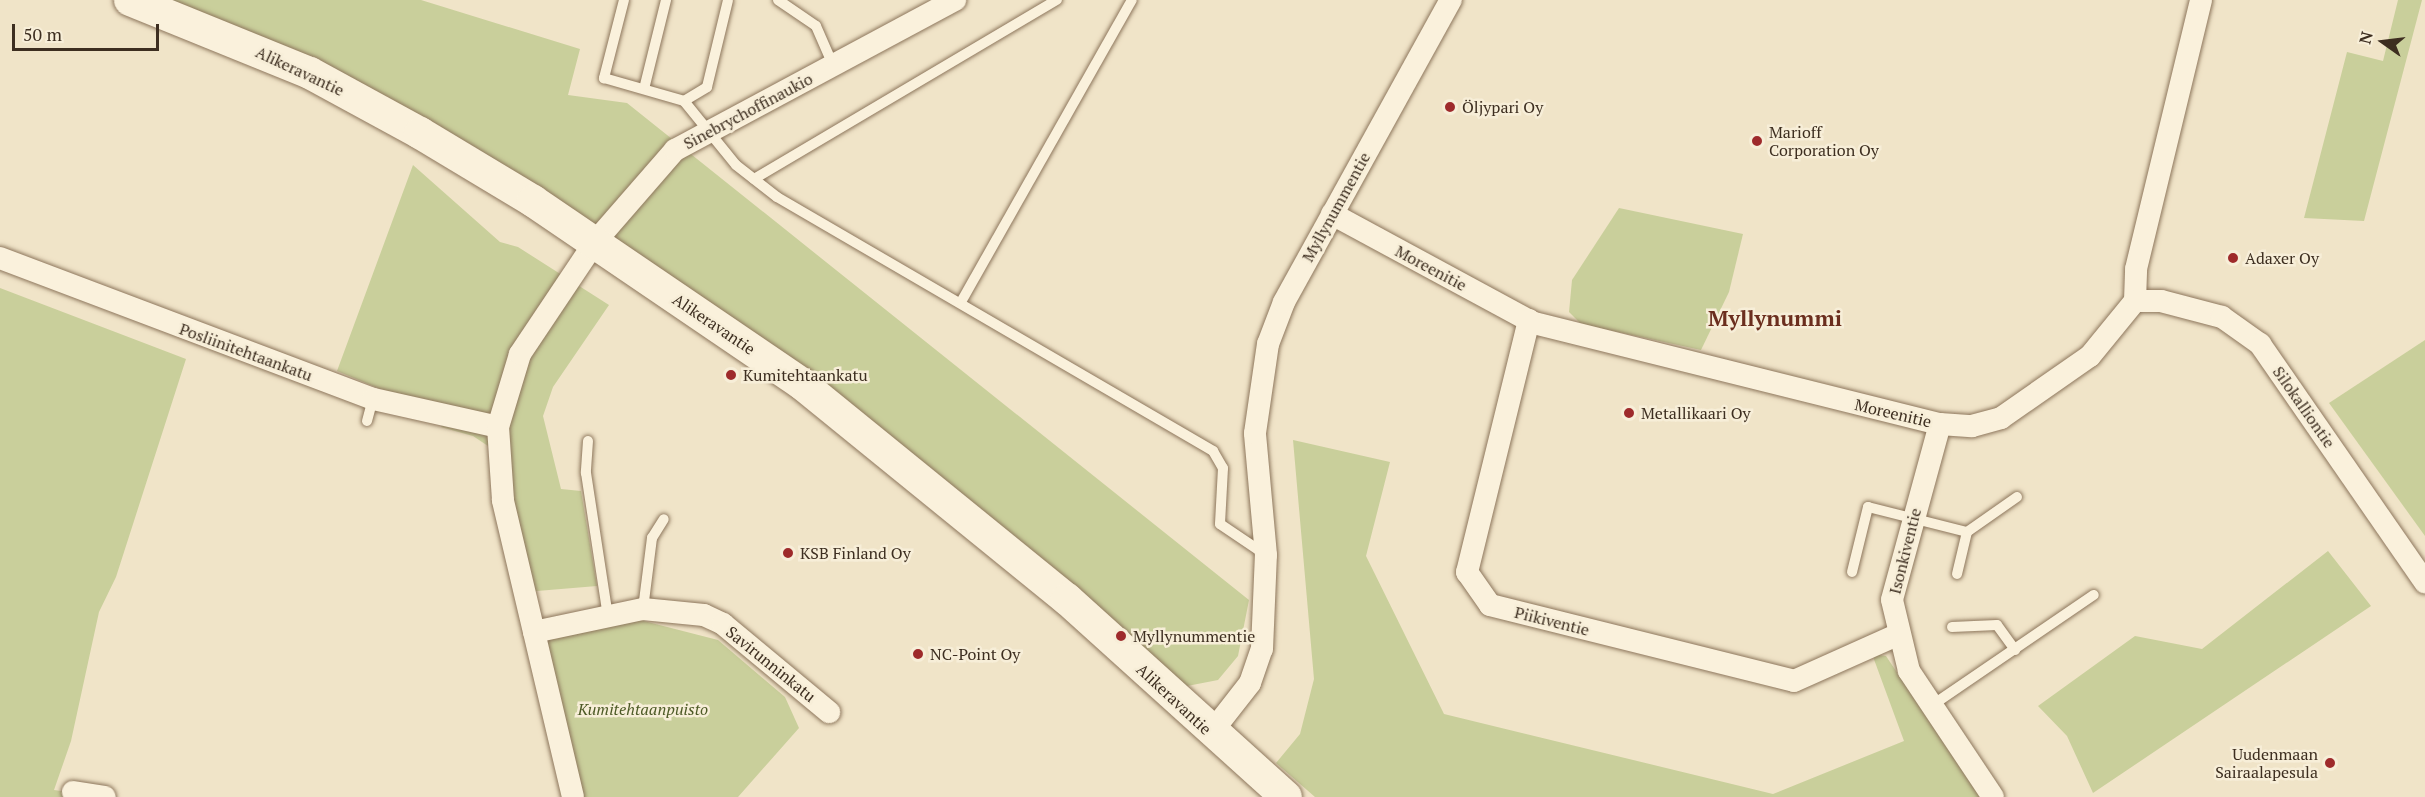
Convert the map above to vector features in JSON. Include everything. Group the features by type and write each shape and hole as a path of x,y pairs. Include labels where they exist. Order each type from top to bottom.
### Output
{"street":[{"name":"Alikeravantie","path":"130,0 310,73 458,155 595,242 802,384 1067,599 1211,733 1286,797"},
{"name":"Sinebrychoffinaukio","path":"595,242 675,150 956,0"},
{"name":"Myllynummentie","path":"1211,733 1251,683 1262,650 1266,555 1255,433 1259,387 1284,302 1450,0"},
{"path":"2135,301 2136,269 2202,0"},
{"name":"Moreenitie","path":"1332,214 1529,321 1940,424 1972,426 2001,418 2090,356 2135,301"},
{"path":"573,797 503,500 498,427 520,354 595,242"},
{"name":"Posliinitehtaankatu","path":"0,258 373,399 498,427"},
{"name":"Silokalliontie","path":"2135,301 2161,301 2222,317 2260,344 2425,582"},
{"name":"Piikiventie","path":"1529,321 1467,572 1490,605 1794,681 1898,635"},
{"name":"Isonkiventie","path":"1940,424 1892,600 1898,635 1909,671 1993,797"},
{"name":"Savirunninkatu","path":"534,632 643,609 704,615 723,624 829,712"},
{"path":"73,792 105,797"}],"lane":[{"path":"624,0 604,78 684,100 708,132 753,179 1214,451 1223,468 1220,524 1266,555"},
{"path":"644,89 666,0"},
{"path":"684,100 707,87 728,0"},
{"path":"778,0 816,26 833,65"},
{"path":"753,179 1057,0"},
{"path":"961,302 1132,0"},
{"path":"367,421 373,399"},
{"path":"588,441 586,473 608,617"},
{"path":"1957,574 1967,531 2017,497"},
{"path":"1852,572 1868,507 1967,531"},
{"path":"643,609 652,538 664,519"},
{"path":"1931,706 2094,595"},
{"path":"1952,627 1997,625 2015,650"}],"green space":[{"path":"129,0 421,0 580,49 568,95 627,103 1249,600 1238,656 1218,680 1182,687 1070,588 420,133"},
{"path":"2398,0 2422,0 2364,221 2304,218 2347,52 2383,61"},
{"path":"413,165 500,242 518,247 609,305 553,387 543,416 561,489 581,491 597,586 525,592 500,454 473,436 441,427 449,408 380,389 337,371"},
{"path":"1619,208 1743,234 1729,292 1701,350 1581,324 1569,312 1572,280"},
{"path":"0,288 186,359 116,577 99,612 71,741 54,790 105,797 0,797"},
{"path":"2425,340 2425,536 2329,403"},
{"path":"1293,440 1390,462 1366,556 1444,714 1773,794 1904,741 1872,654 1886,656 1980,797 1315,797 1276,763 1300,734 1314,679"},
{"path":"2328,551 2371,606 2093,793 2067,736 2038,706 2135,636 2202,649"},
{"name":"Kumitehtaanpuisto","path":"636,619 718,640 785,697 799,728 738,797 573,797 534,632 555,639"}],"place":[{"name":"Öljypari Oy","path":"1450,107"},
{"name":"Marioff Corporation Oy","path":"1757,141"},
{"name":"Adaxer Oy","path":"2233,258"},
{"name":"Kumitehtaankatu","path":"731,375"},
{"name":"Metallikaari Oy","path":"1629,413"},
{"name":"KSB Finland Oy","path":"788,553"},
{"name":"Myllynummentie","path":"1121,636"},
{"name":"NC-Point Oy","path":"918,654"},
{"name":"Uudenmaan Sairaalapesula","path":"2330,763"}],"district":[{"name":"Myllynummi","path":"1775,318"}]}
